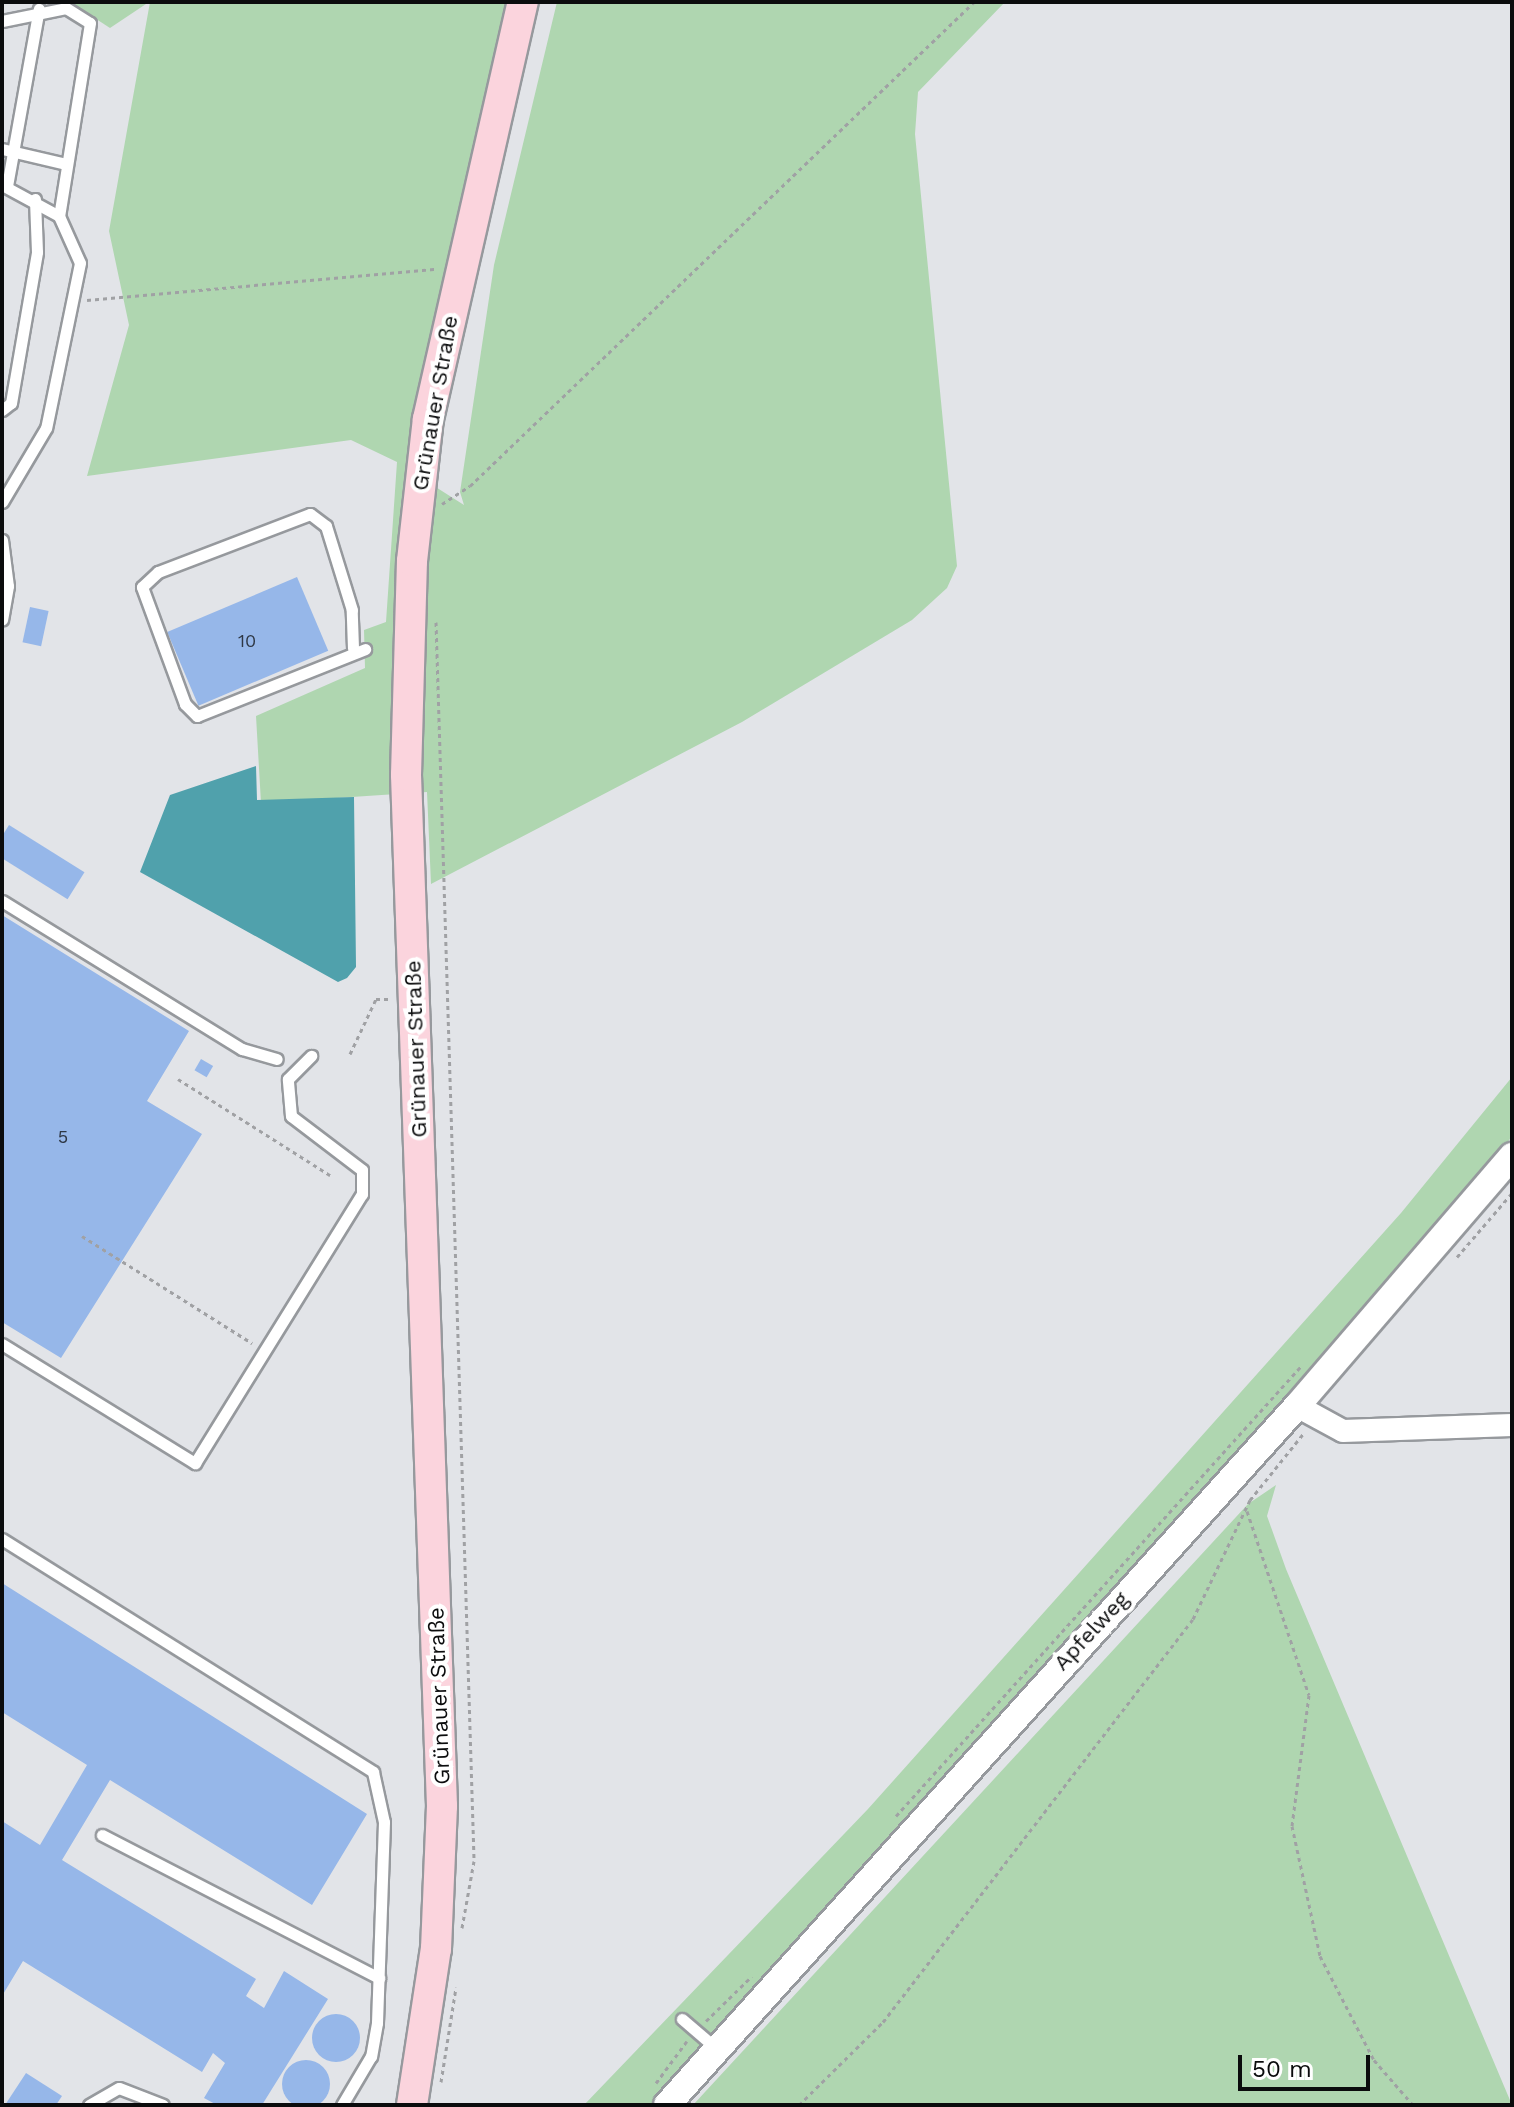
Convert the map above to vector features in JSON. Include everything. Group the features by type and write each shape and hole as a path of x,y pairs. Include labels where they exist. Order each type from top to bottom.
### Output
{"main road":[{"name":"Grünauer Straße","path":"412,2105 436,1949 442,1806 406,775 424,510 442,352 523,2"}],"street":[{"name":"Apfelweg","path":"667,2105 1297,1406 1512,1156"},
{"path":"1297,1406 1343,1431 1512,1425"}],"lane":[{"path":"2,21 39,9 66,8 90,23 62,163 59,216 80,263 75,300 46,428 2,502"},
{"path":"39,9 15,152 4,185 35,199 59,216"},
{"path":"2,149 62,163"},
{"path":"2,410 11,403 33,278 35,199"},
{"path":"310,514 326,526 352,610 359,649 346,658 197,716 185,704 142,587 158,572 310,514"},
{"path":"2,540 8,586 2,619"},
{"path":"2,901 242,1049 277,1059"},
{"path":"7,1348 195,1463 362,1194 362,1170 336,1147 306,1132 286,1099 293,1068 311,1056"},
{"path":"2,1539 373,1772 384,1822 379,1978 371,2056 342,2105"},
{"path":"102,1835 379,1978"},
{"path":"682,2019 717,2049"},
{"path":"89,2105 119,2088 163,2105"}],"path":[{"path":"424,510 470,486 974,2"},
{"path":"75,300 145,300 439,269"},
{"path":"436,610 474,1861 460,1940"},
{"path":"178,1079 330,1175"},
{"path":"82,1236 264,1351"},
{"path":"799,2105 883,2022 1165,1657 1193,1619 1247,1511 1291,1458"},
{"path":"1247,1511 1309,1695 1292,1826 1320,1956 1374,2060 1413,2105"},
{"path":"439,2089 456,1985"}],"green space":[{"path":"70,2 149,2 110,28"},
{"path":"150,2 513,2 419,397 412,472 464,505 460,492 494,265 557,2 1005,2 918,92 915,134 957,566 947,588 912,620 742,722 431,884 427,792 261,803 256,716 365,668 364,630 386,622 397,462 351,440 87,476 129,325 109,231"},
{"path":"1512,1077 1512,1136 1469,1197 656,2105 584,2105 868,1809 1401,1213"},
{"path":"1276,1485 1267,1516 1286,1569 1512,2105 693,2105 1248,1504"}],"water":[{"path":"256,766 257,800 354,797 356,967 347,978 338,982 140,872 170,795"}],"building":[{"path":"297,577 328,651 198,706 167,632"},
{"path":"30,607 49,611 41,646 23,642"},
{"path":"9,825 84,872 68,899 2,858 2,836"},
{"path":"2,915 189,1031 147,1101 202,1134 61,1358 2,1322"},
{"path":"201,1059 213,1066 207,1077 194,1070"},
{"path":"2,1583 367,1814 312,1905 110,1780 62,1860 256,1979 246,1996 264,2008 284,1971 328,1999 262,2105 217,2105 204,2098 225,2063 213,2053 202,2072 23,1961 2,1996 2,1821 40,1845 87,1765 2,1712"},
{"path":"336,2014 353,2021 360,2038 353,2055 336,2062 319,2055 312,2038 319,2021"},
{"path":"306,2060 323,2067 330,2084 323,2101 306,2108 289,2101 282,2084 289,2067"},
{"path":"26,2073 62,2096 56,2105 5,2105"}]}
